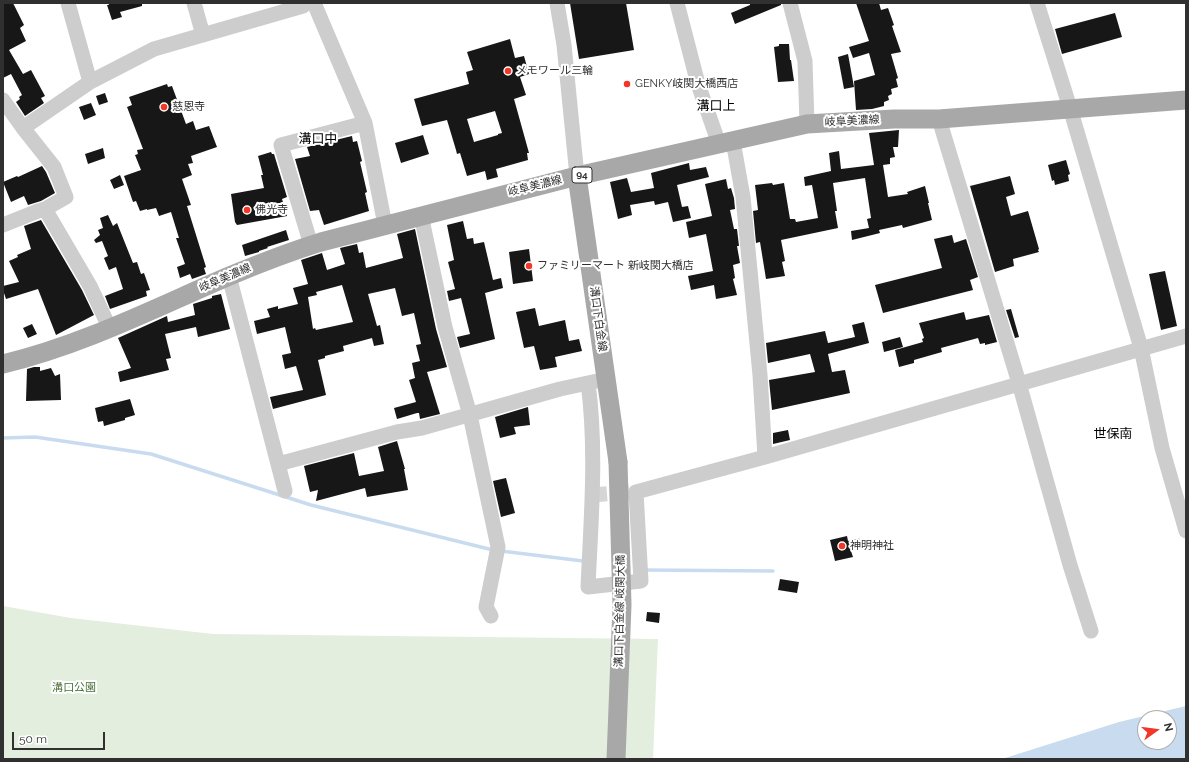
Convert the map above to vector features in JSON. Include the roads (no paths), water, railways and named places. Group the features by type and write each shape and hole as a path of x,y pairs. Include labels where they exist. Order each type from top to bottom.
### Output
{"main road":[{"name":"岐阜美濃線","path":"3,364 55,350 110,329 228,276 310,245 385,224 577,176 807,124 894,119 939,119 1186,100"},
{"name":"溝口下白金線","path":"577,176 597,381 618,462"},
{"name":"溝口下白金線 岐関大橋","path":"616,759 622,605 618,462"}],"street":[{"path":"68,3 90,82"},
{"path":"194,3 203,35"},
{"path":"23,128 90,82 154,49 303,6 306,3"},
{"path":"314,3 365,122 385,224"},
{"path":"557,3 564,45 577,176"},
{"path":"677,3 698,84 726,143 743,197 760,375 765,457"},
{"path":"790,3 805,61 807,124"},
{"path":"1037,3 1070,108 1141,348 1162,448 1186,530"},
{"path":"3,100 54,167 66,197 46,209 3,225"},
{"path":"939,119 1019,383 1070,565 1091,631"},
{"path":"310,245 281,145 365,122"},
{"path":"46,209 90,286 110,329"},
{"path":"421,215 445,327 470,415 498,551 486,607 491,616"},
{"path":"228,276 285,491"},
{"path":"278,464 397,432 422,428 560,389 597,381 591,408 592,494 588,587 641,581 636,492 765,457 1186,336"}],"water":[{"path":"1186,706 1186,759 1002,759 1137,718 1137,750 1177,750 1177,710 1169,710"}],"waterway":[{"path":"3,438 35,437 151,454 311,505 493,550"},
{"path":"501,551 583,561"},
{"path":"644,570 773,571"}],"tunnel":[{"path":"592,495 629,492"}],"place":[{"name":"メモワール三輪","path":"508,71"},
{"name":"GENKY岐関大橋西店","path":"627,84"},
{"name":"慈恩寺","path":"164,107"},
{"name":"佛光寺","path":"247,210"},
{"name":"ファミリーマート 新岐関大橋店","path":"529,266"},
{"name":"神明神社","path":"842,546"}],"district":[{"name":"溝口上","path":"716,106"},
{"name":"溝口中","path":"318,139"},
{"name":"世保南","path":"1113,434"}],"park label":[{"name":"溝口公園","path":"74,688"}]}
